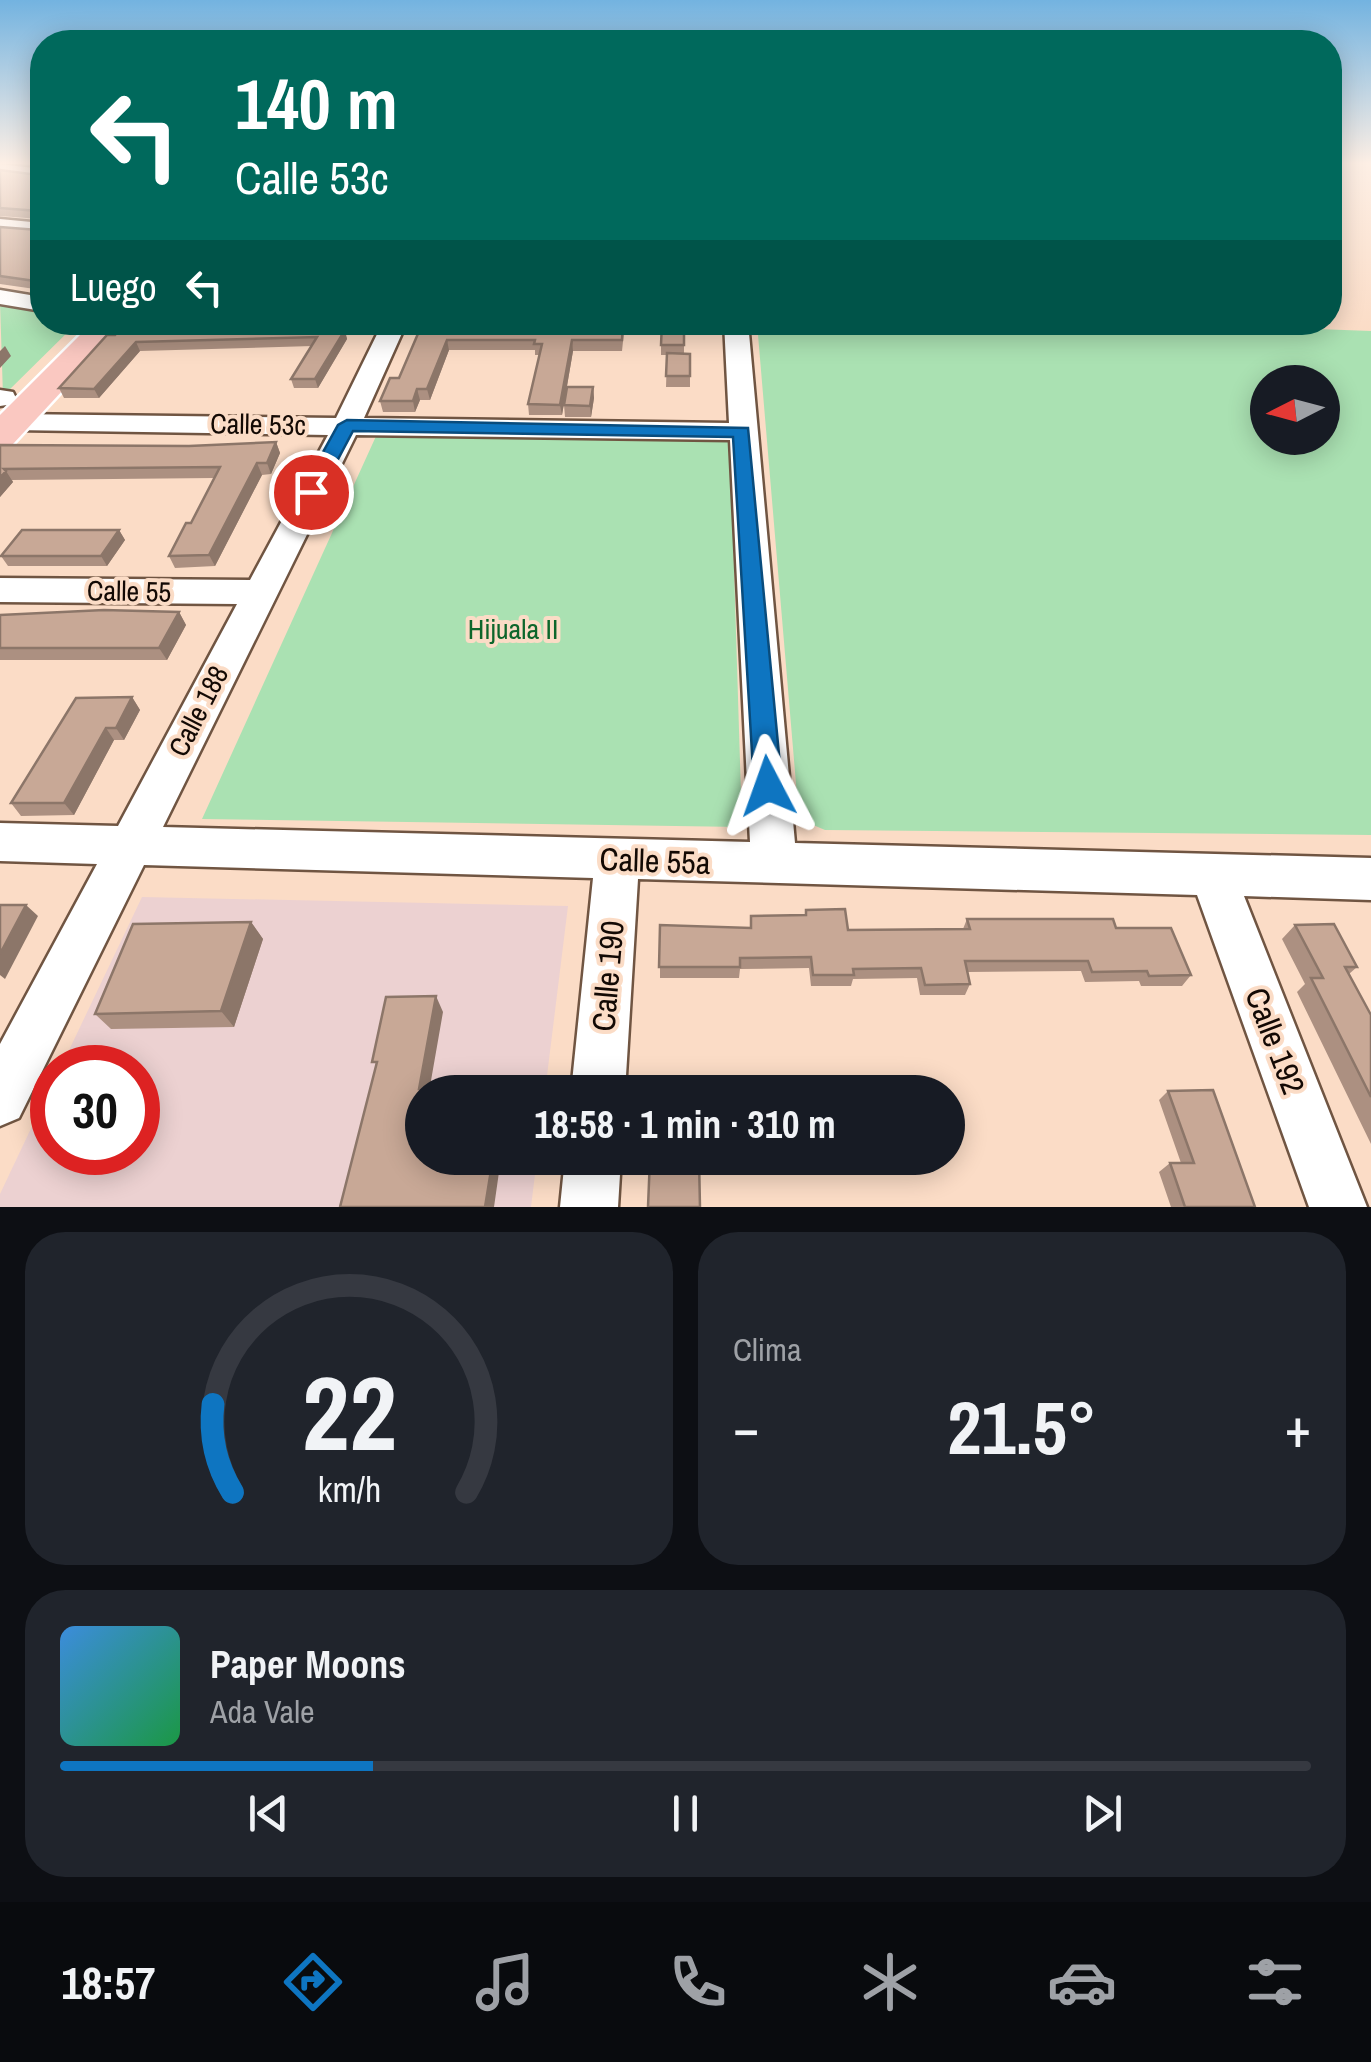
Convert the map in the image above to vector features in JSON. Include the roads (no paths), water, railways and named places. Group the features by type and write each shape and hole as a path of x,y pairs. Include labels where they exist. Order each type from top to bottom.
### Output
{"main road":[{"path":"4,411 69,335"},
{"path":"4,411 96,335"}],"street":[{"path":"0,224 30,228"},
{"path":"0,297 30,302"},
{"name":"Calle 188","path":"0,1100 347,425 389,335"},
{"path":"737,335 774,864"},
{"name":"Calle 53c","path":"4,411 347,425 742,432"},
{"name":"Calle 55","path":"0,590 258,592"},
{"name":"Calle 55a","path":"0,842 1371,879"},
{"name":"Calle 190","path":"599,1075 617,860"},
{"name":"Calle 192","path":"1213,875 1338,1207"},
{"path":"589,1207 592,1175"}],"park label":[{"name":"Hijuala II","path":"513,629"}]}
